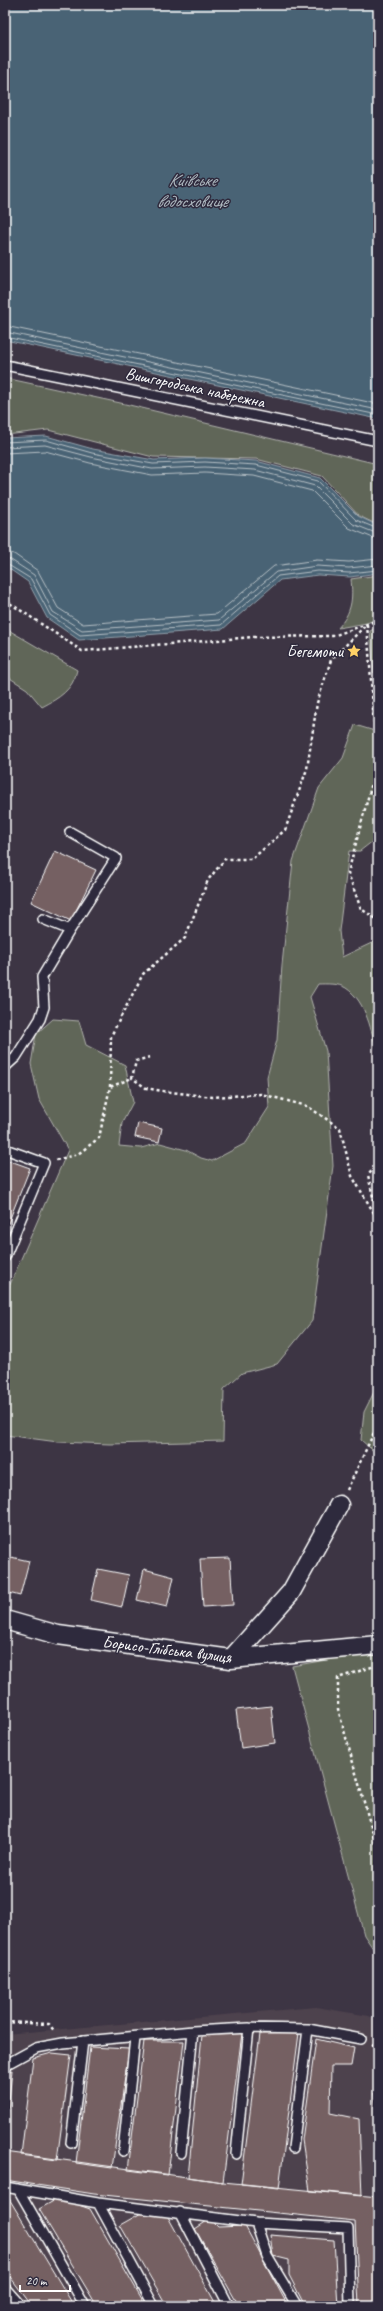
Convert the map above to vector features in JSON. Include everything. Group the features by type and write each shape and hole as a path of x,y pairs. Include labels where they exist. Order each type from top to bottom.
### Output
{"street":[{"path":"231,1659 290,1592 339,1504"},
{"name":"Борисо-Глібська вулиця","path":"5,1620 58,1635 231,1659 378,1645"}],"lane":[{"name":"Вишгородська набережна","path":"5,365 378,441"},
{"path":"5,1067 16,1057 40,1019 44,1007 42,977 116,858 70,832"},
{"path":"43,919 70,930"},
{"path":"5,1149 44,1163 5,1258"},
{"path":"236,2154 249,2028"},
{"path":"5,2065 36,2048 83,2041 135,2038 193,2031 249,2028 308,2029 361,2039"},
{"path":"293,2148 308,2029"},
{"path":"182,2153 193,2031"},
{"path":"123,2151 135,2038"},
{"path":"71,2143 83,2041"},
{"path":"5,2187 98,2203 180,2212 256,2223 348,2228 350,2306"},
{"path":"18,2189 85,2306"},
{"path":"98,2203 154,2306"},
{"path":"180,2212 230,2306"},
{"path":"256,2223 267,2256 297,2306"},
{"path":"5,2288 21,2306"}],"path":[{"path":"5,600 82,651 254,637 333,636 378,620"},
{"path":"367,624 377,764 348,873 361,909 378,920"},
{"path":"44,1163 78,1154 99,1138 110,1087 111,1036 143,974 186,938 208,880 225,858 252,859 285,830 307,769 317,703 331,660 367,624"},
{"path":"132,1078 136,1061 150,1057"},
{"path":"110,1087 132,1078"},
{"path":"132,1078 146,1088 162,1091 212,1097 261,1094 307,1106 340,1128 352,1176 378,1218"},
{"path":"378,1164 368,1175 378,1218"},
{"path":"339,1504 362,1460 378,1424"},
{"path":"378,1665 338,1678 338,1709 378,1852"},
{"path":"5,2022 49,2024"}],"shaded area":[{"path":"316,2007 369,2016 378,2021 378,2306 5,2306 5,2034"}],"green space":[{"path":"5,378 125,404 378,464 378,525 359,516 322,476 256,459 153,457 48,430 6,435 10,425 8,413 5,411"},
{"path":"378,575 378,618 367,623 338,628 349,611 352,593 351,579"},
{"path":"378,627 378,667 374,673 370,631"},
{"path":"5,628 77,670 72,683 64,693 42,707 27,689 5,675"},
{"path":"355,725 378,732 378,837 360,851 349,851 339,931 342,957 378,940 378,1055 364,1009 359,1001 346,988 339,985 318,984 310,997 326,1051 333,1166 312,1321 277,1364 242,1373 224,1389 223,1441 110,1444 58,1442 5,1435 5,1296 68,1150 39,1099 31,1064 36,1034 53,1019 79,1021 86,1045 125,1065 133,1102 122,1123 119,1146 141,1148 160,1143 186,1150 201,1158 212,1161 246,1143 269,1107 267,1077 277,1040 282,965 293,861 319,788 343,758"},
{"path":"378,1384 378,1455 361,1440 364,1412"},
{"path":"378,1651 378,1956 364,1935 292,1666"}],"water":[{"name":"Київське водосховище","path":"5,5 378,5 378,419 5,340"},
{"path":"46,436 93,449 154,460 205,458 256,461 320,478 358,516 378,526 378,573 350,577 318,575 280,580 223,629 79,640 47,618 28,582 5,566 5,438"}],"building":[{"path":"55,851 96,870 71,921 31,902"},
{"path":"138,1123 162,1128 159,1142 135,1137"},
{"path":"5,1159 30,1168 5,1231"},
{"path":"11,1557 29,1561 20,1596 5,1592 5,1580"},
{"path":"230,1558 233,1605 203,1607 200,1559"},
{"path":"98,1569 129,1575 122,1607 91,1600"},
{"path":"144,1569 174,1577 167,1607 137,1600"},
{"path":"271,1706 275,1743 241,1748 236,1710"},
{"path":"242,2033 223,2182 188,2177 202,2035"},
{"path":"299,2033 279,2188 241,2184 260,2034"},
{"path":"316,2039 354,2048 351,2066 331,2066 330,2113 359,2119 362,2196 310,2191 302,2140"},
{"path":"144,2041 184,2041 168,2175 128,2170"},
{"path":"90,2047 129,2049 112,2168 76,2163"},
{"path":"52,2053 71,2055 57,2160 21,2155 33,2058"},
{"path":"12,2070 5,2142 5,2073"},
{"path":"374,2093 378,2093 378,2125"},
{"path":"5,2152 223,2182 378,2197 378,2306 359,2306 355,2221 94,2194 5,2180"},
{"path":"5,2192 74,2306 32,2306 5,2270"},
{"path":"59,2198 90,2209 146,2306 97,2306 39,2209"},
{"path":"143,2212 167,2215 217,2306 167,2306 120,2225"},
{"path":"210,2219 218,2227 245,2226 288,2306 239,2306 195,2229"},
{"path":"270,2235 334,2240 338,2306 305,2306 289,2275 289,2260 273,2256"}],"place":[{"name":"Бегемоти","path":"354,651"}]}
